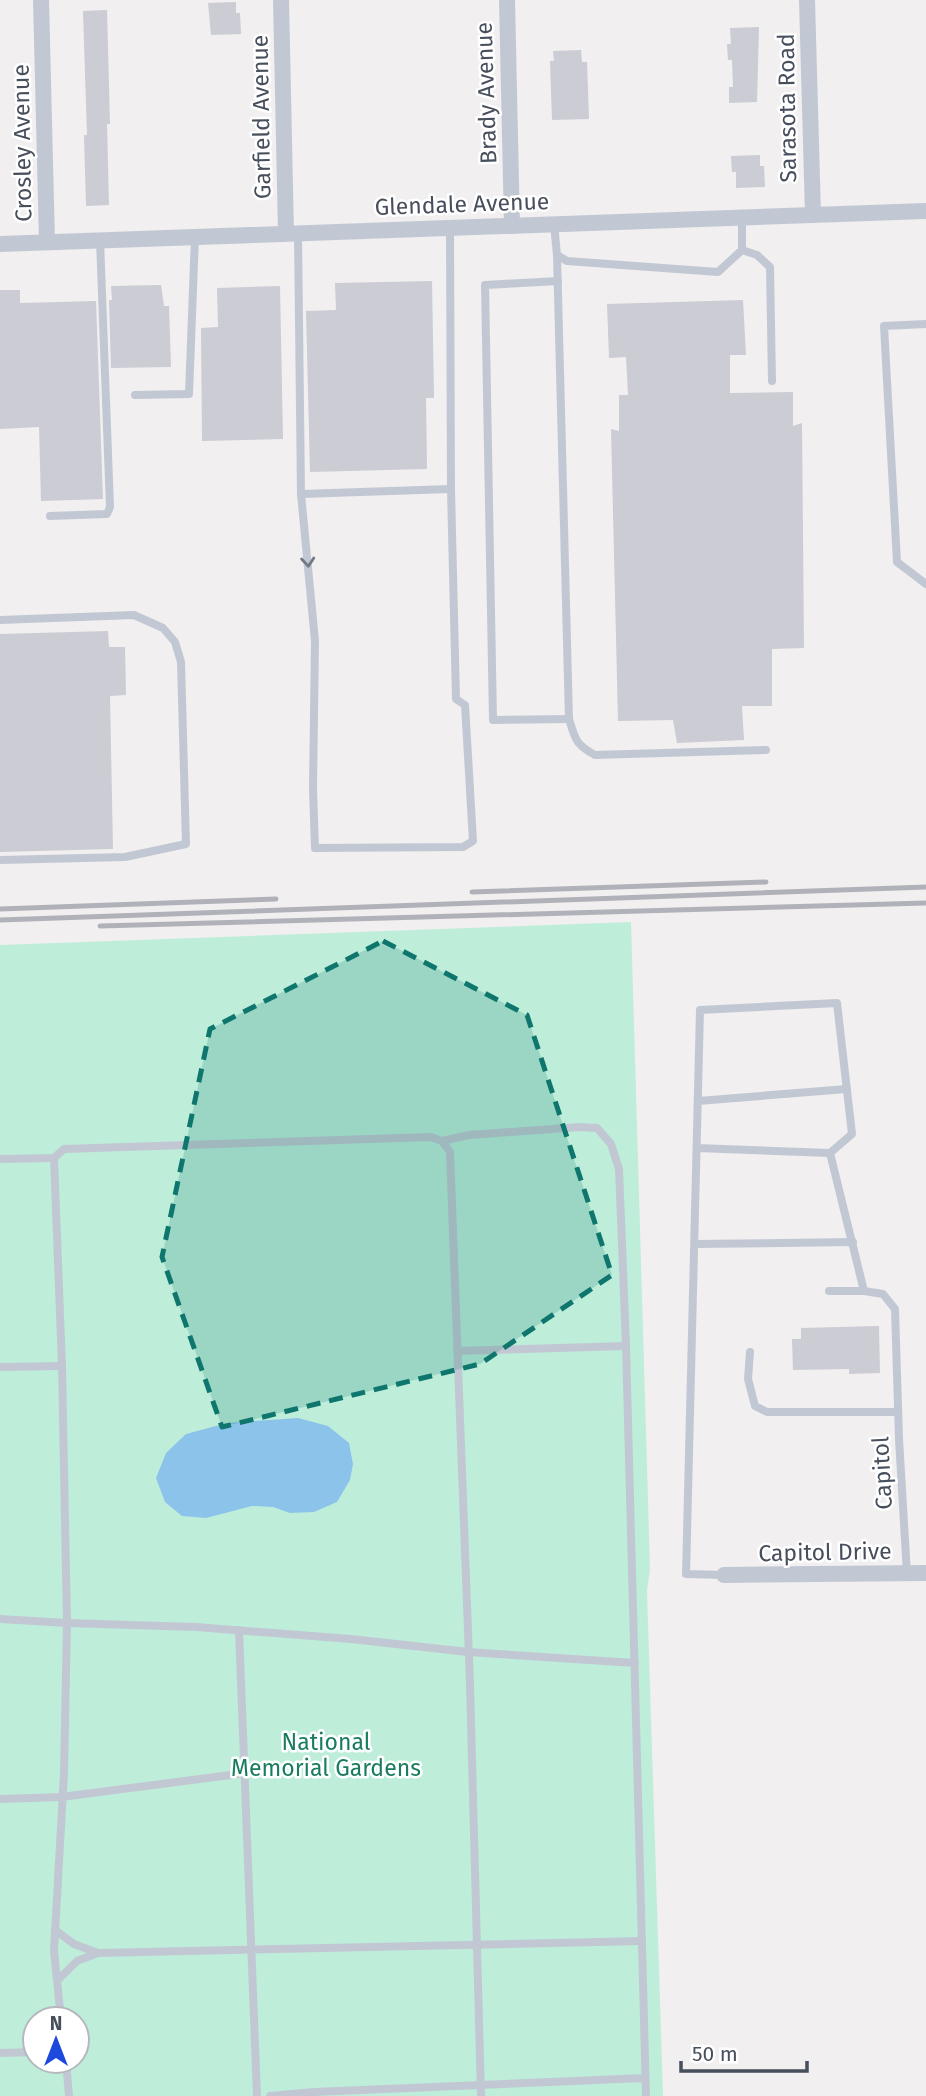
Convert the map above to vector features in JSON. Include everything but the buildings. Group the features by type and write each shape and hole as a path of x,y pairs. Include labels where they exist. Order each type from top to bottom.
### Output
{"street":[{"name":"Crosley Avenue","path":"41,0 47,242"},
{"name":"Garfield Avenue","path":"281,0 292,233"},
{"name":"Brady Avenue","path":"506,0 512,226"},
{"name":"Sarasota Road","path":"807,0 813,215"},
{"name":"Glendale Avenue","path":"0,244 926,211"},
{"name":"Capitol Drive","path":"724,1576 926,1573"}],"lane":[{"path":"557,256 567,261 718,272 742,250 742,218"},
{"path":"554,224 558,281 569,719 575,739 582,748 596,755 766,750"},
{"path":"292,233 301,494 315,641 315,848 463,847 473,841 465,705 456,699 451,489 450,228"},
{"path":"135,396 189,394 195,237"},
{"path":"50,516 107,514 110,507 100,240"},
{"path":"742,250 757,255 770,267 772,382"},
{"path":"558,281 485,285 493,720 569,719"},
{"path":"926,324 884,326 897,562 926,584"},
{"path":"301,494 451,489"},
{"path":"0,620 134,615 163,628 175,642 181,662 186,844 125,857 0,860"},
{"path":"696,1148 830,1153 852,1133 837,1003 700,1010 696,1148 695,1244 686,1574 724,1576"},
{"path":"698,1101 847,1089"},
{"path":"0,1160 54,1158 64,1149 431,1137 442,1141 469,1135 580,1126 597,1129 611,1144 619,1169 626,1346 646,2096"},
{"path":"442,1141 450,1153 481,2096"},
{"path":"829,1291 864,1291 830,1153"},
{"path":"54,1158 62,1366 67,1623 64,1773 54,1951 60,2005"},
{"path":"695,1244 853,1242"},
{"name":"Capitol","path":"864,1291 883,1294 895,1309 907,1574"},
{"path":"457,1351 626,1346"},
{"path":"750,1352 748,1379 755,1406 767,1412 898,1412"},
{"path":"0,1367 62,1366"},
{"path":"0,1619 239,1630 468,1652 635,1663"},
{"path":"239,1630 257,2096"},
{"path":"0,1799 61,1797 246,1773"},
{"path":"55,1930 74,1944 98,1953"},
{"path":"58,1980 77,1961 98,1953 642,1941"},
{"path":"0,2053 21,2052"},
{"path":"67,2075 69,2096"},
{"path":"270,2096 645,2078"}],"highlighted area":[{"path":"383,941 527,1015 612,1275 480,1364 222,1427 162,1257 210,1029"}],"green space":[{"name":"National Memorial Gardens","path":"631,922 650,1569 647,1591 663,2096 0,2096 0,945"}],"water":[{"path":"298,1418 328,1426 349,1443 353,1464 350,1480 337,1502 314,1512 290,1513 273,1507 252,1506 206,1518 182,1516 165,1502 156,1478 166,1453 186,1434 227,1423"}],"railway":[{"path":"472,892 766,882"},
{"path":"0,920 926,887"},
{"path":"0,909 276,899"},
{"path":"100,926 926,903"}]}
